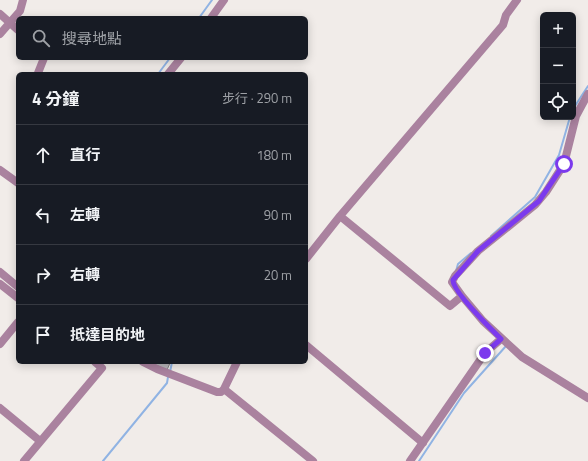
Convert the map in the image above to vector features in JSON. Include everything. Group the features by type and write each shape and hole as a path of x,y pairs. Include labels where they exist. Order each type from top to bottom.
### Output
{"street":[{"path":"0,34 20,10 23,0"},
{"path":"212,16 224,0"},
{"path":"308,256 340,216 503,25 506,15 517,0"},
{"path":"0,14 16,28"},
{"path":"38,72 43,60"},
{"path":"170,72 179,60"},
{"path":"588,94 576,116 564,164 542,196 535,205 478,251 454,278 453,284 483,321 522,357 588,398"},
{"path":"0,170 16,182"},
{"path":"340,216 450,306 462,296"},
{"path":"0,272 16,285"},
{"path":"0,284 16,296"},
{"path":"0,344 16,324"},
{"path":"410,461 485,353 501,339"},
{"path":"308,347 423,443"},
{"path":"24,461 102,368 97,364"},
{"path":"157,366 217,392 221,392 224,389 236,364"},
{"path":"224,389 313,461"},
{"path":"0,408 40,441"}],"building":[{"path":"154,364 170,364 167,370"}],"waterway":[{"path":"200,16 212,0"},
{"path":"160,72 168,60"},
{"path":"576,104 588,86"},
{"path":"491,236 535,197 559,155 569,120"},
{"path":"456,271 458,264 471,253"},
{"path":"419,461 464,393 506,346"},
{"path":"170,372 172,364"},
{"path":"103,461 167,383 168,377"}],"route":[{"path":"485,353 501,339 483,321 462,296 453,284 453,280 478,251 539,201 564,164"}]}
